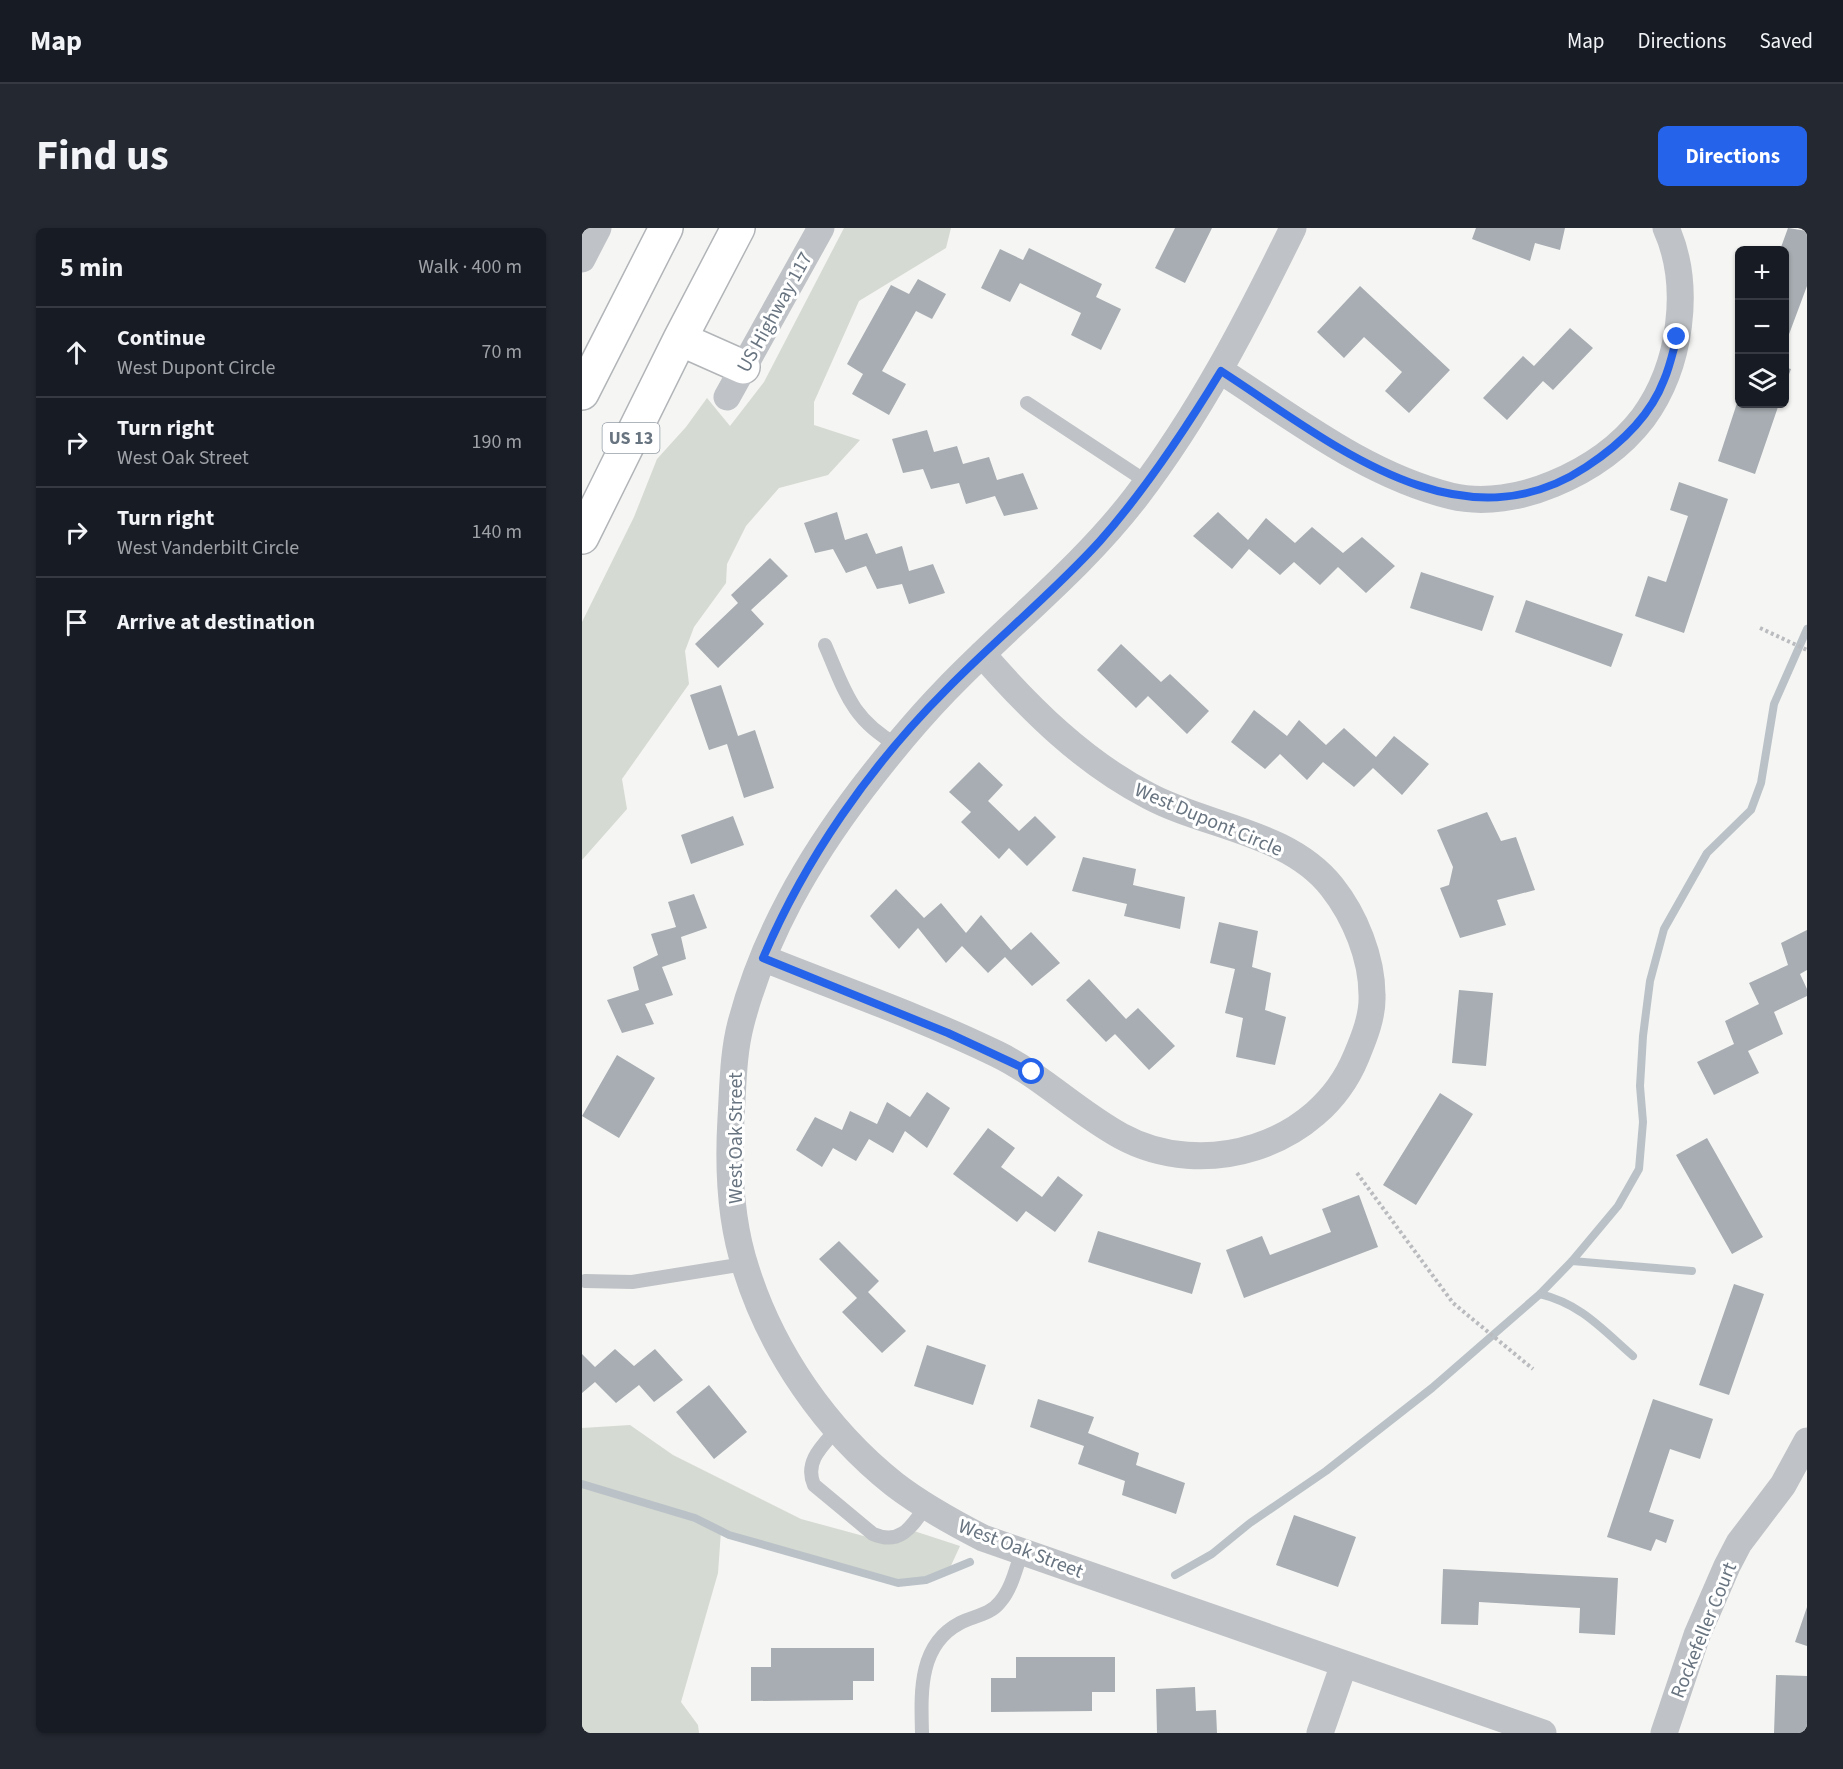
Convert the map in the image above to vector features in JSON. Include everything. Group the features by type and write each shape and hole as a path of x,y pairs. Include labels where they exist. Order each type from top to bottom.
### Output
{"highway":[{"path":"582,393 666,228"},
{"name":"US 13","path":"582,537 738,228"},
{"path":"680,339 743,367"}],"street":[{"path":"582,259 598,228"},
{"name":"US Highway 117","path":"727,397 821,228"},
{"name":"West Oak Street","path":"1293,228 1221,371 1147,482 1100,541 944,692 897,745 843,815 803,875 781,915 763,958 740,1027 733,1074 731,1183 736,1226 744,1264 764,1315 806,1389 837,1429 895,1485 926,1506 983,1538 1543,1733"},
{"path":"1221,371 1372,467 1412,483 1453,496 1493,500 1534,492 1574,475 1611,450 1643,418 1664,382 1677,337 1681,292 1676,250 1666,228"},
{"name":"West Dupont Circle","path":"763,958 995,1053 1032,1072 1122,1137 1158,1151 1192,1156 1232,1154 1269,1144 1301,1126 1331,1098 1351,1070 1366,1031 1372,996 1367,960 1353,919 1331,885 1300,859 1275,845 1150,797 1110,773 1026,704 982,654"},
{"name":"Rockefeller Court","path":"1664,1733 1704,1616 1726,1566 1754,1522 1783,1485 1807,1441"},
{"path":"1320,1733 1344,1664"}],"lane":[{"path":"1028,403 1147,482"},
{"path":"825,645 853,709 876,733 897,745"},
{"path":"585,1281 632,1282 744,1264"},
{"path":"837,1429 817,1453 811,1465 810,1476 814,1485 873,1534 881,1538 899,1537 908,1532 926,1506"},
{"path":"922,1733 921,1686 926,1664 936,1645 947,1630 991,1611 1000,1602 1022,1551"}],"path":[{"path":"1760,628 1807,650"},
{"path":"1357,1173 1454,1303 1533,1369"}],"shaded area":[{"path":"844,228 951,228 946,248 859,301 814,402 814,425 860,440 828,475 779,488 746,526 727,564 726,583 694,627 685,651 689,684 622,779 627,809 582,860 582,622 634,517 657,459 686,427 707,398 730,426 764,382"},
{"path":"630,1425 673,1455 801,1519 893,1544 914,1531 960,1546 949,1570 926,1580 898,1583 721,1531 718,1573 681,1702 698,1725 699,1733 582,1733 582,1428"}],"building":[{"path":"1175,228 1212,228 1185,283 1155,268"},
{"path":"1476,228 1565,228 1560,250 1535,243 1530,261 1472,239"},
{"path":"1788,228 1807,231 1807,286 1789,334 1789,246 1781,246"},
{"path":"1029,248 1102,284 1096,297 1121,309 1101,350 1071,335 1081,313 1020,283 1010,302 981,288 1000,249 1023,260"},
{"path":"918,279 946,294 932,319 916,311 882,371 906,384 889,415 852,394 863,374 847,364 891,285 909,294"},
{"path":"1360,286 1450,370 1409,413 1385,391 1402,372 1364,337 1344,358 1317,332"},
{"path":"1570,328 1593,348 1553,390 1543,381 1507,420 1483,398 1523,356 1534,366"},
{"path":"1735,408 1778,408 1755,474 1718,461"},
{"path":"927,430 934,452 957,446 963,464 989,457 997,480 1023,473 1038,509 1004,516 995,496 966,504 959,483 931,489 923,469 903,473 892,439"},
{"path":"1679,482 1728,499 1684,633 1635,616 1648,576 1666,582 1688,516 1670,510"},
{"path":"837,512 845,540 867,533 876,554 902,546 909,571 933,564 945,593 909,604 902,584 877,589 866,566 846,573 833,549 815,553 804,523"},
{"path":"1218,512 1248,540 1266,518 1295,543 1312,527 1343,553 1362,537 1395,566 1366,593 1338,567 1320,585 1294,562 1280,575 1249,549 1232,569 1193,536"},
{"path":"770,558 788,576 751,610 764,624 718,668 695,644 738,603 731,595"},
{"path":"1421,572 1494,596 1482,631 1410,608"},
{"path":"1526,600 1623,634 1611,667 1515,632"},
{"path":"1121,644 1161,682 1170,674 1209,711 1187,734 1148,696 1136,708 1097,670"},
{"path":"721,685 738,736 755,730 774,788 744,798 727,744 709,750 690,695"},
{"path":"1254,710 1287,736 1299,720 1326,745 1344,728 1376,757 1394,736 1429,764 1402,795 1373,768 1354,787 1323,762 1307,780 1280,754 1265,769 1231,742"},
{"path":"979,762 1003,785 988,801 1019,831 1035,816 1056,837 1027,866 1009,848 999,859 961,822 971,812 949,792"},
{"path":"1487,812 1501,841 1516,837 1535,890 1497,900 1506,925 1460,938 1440,888 1449,885 1453,867 1437,830"},
{"path":"733,816 744,845 691,864 681,835"},
{"path":"1083,857 1136,869 1133,885 1185,897 1180,929 1124,916 1127,904 1072,891"},
{"path":"896,889 924,918 941,903 966,933 981,915 1011,950 1031,932 1060,963 1032,986 1005,957 988,973 962,946 946,963 918,928 899,949 870,916"},
{"path":"694,894 707,928 681,937 686,959 662,967 673,995 645,1004 654,1024 622,1033 607,1000 639,990 633,967 658,955 651,934 676,927 668,902"},
{"path":"1219,922 1258,931 1252,967 1271,973 1265,1010 1286,1017 1275,1065 1236,1057 1243,1018 1225,1013 1235,969 1210,963"},
{"path":"1807,930 1807,970 1800,974 1807,989 1807,996 1774,1012 1783,1034 1748,1051 1759,1073 1714,1095 1697,1062 1734,1044 1725,1021 1759,1004 1749,983 1788,965 1781,943"},
{"path":"1089,979 1126,1019 1138,1008 1175,1046 1149,1070 1115,1034 1106,1042 1066,1000"},
{"path":"1459,990 1493,993 1486,1066 1452,1063"},
{"path":"617,1055 655,1078 619,1138 582,1116"},
{"path":"927,1092 950,1108 927,1148 905,1131 893,1153 869,1139 856,1161 833,1148 822,1167 796,1150 815,1117 842,1130 850,1111 877,1124 887,1102 910,1117"},
{"path":"1440,1093 1473,1114 1416,1205 1383,1185"},
{"path":"988,1128 1015,1148 1001,1167 1042,1197 1058,1176 1083,1195 1055,1232 1026,1211 1017,1222 953,1174"},
{"path":"1707,1138 1763,1237 1732,1254 1676,1155"},
{"path":"1359,1195 1378,1247 1244,1298 1226,1250 1262,1236 1270,1255 1331,1232 1322,1209"},
{"path":"1098,1231 1201,1263 1192,1294 1088,1262"},
{"path":"839,1241 879,1281 868,1292 906,1331 882,1353 842,1312 857,1298 819,1259"},
{"path":"1734,1284 1764,1294 1729,1395 1699,1385"},
{"path":"927,1345 986,1365 973,1405 914,1386"},
{"path":"615,1349 634,1366 655,1349 683,1380 654,1402 639,1385 616,1403 595,1382 582,1393 582,1354 595,1367"},
{"path":"709,1385 747,1432 714,1459 676,1412"},
{"path":"1038,1399 1094,1417 1088,1433 1139,1453 1136,1465 1185,1483 1176,1514 1122,1495 1125,1481 1078,1464 1084,1446 1030,1427"},
{"path":"1653,1399 1713,1419 1700,1459 1670,1449 1649,1512 1674,1520 1666,1543 1656,1539 1651,1551 1607,1537"},
{"path":"1294,1515 1356,1537 1338,1587 1276,1565"},
{"path":"1443,1569 1618,1578 1615,1635 1579,1633 1580,1608 1479,1602 1478,1625 1441,1624"},
{"path":"1807,1607 1807,1646 1795,1642"},
{"path":"771,1648 874,1648 874,1681 853,1681 853,1700 751,1701 751,1667 771,1667"},
{"path":"1016,1657 1115,1657 1115,1692 1092,1692 1092,1711 991,1712 991,1678 1016,1678"},
{"path":"1776,1675 1807,1676 1807,1733 1774,1733"},
{"path":"1195,1687 1196,1711 1216,1710 1217,1733 1157,1733 1156,1689"}],"waterway":[{"path":"1175,1575 1212,1554 1250,1523 1326,1471 1432,1388 1540,1294 1572,1261 1618,1206 1639,1169 1643,1122 1640,1086 1643,1036 1650,981 1664,929 1707,853 1751,810 1761,783 1774,704 1807,629"},
{"path":"1572,1261 1692,1271"},
{"path":"1540,1294 1554,1298 1579,1311 1633,1356"},
{"path":"582,1484 695,1518 729,1535 898,1583 926,1580 970,1562"}],"route":[{"path":"1032,1072 948,1033 763,958 781,915 803,875 831,832 904,736 982,654 1061,581 1100,541 1166,456 1221,371 1372,467 1453,496 1493,500 1534,492 1574,475 1611,450 1643,418 1664,382 1677,337"}]}
